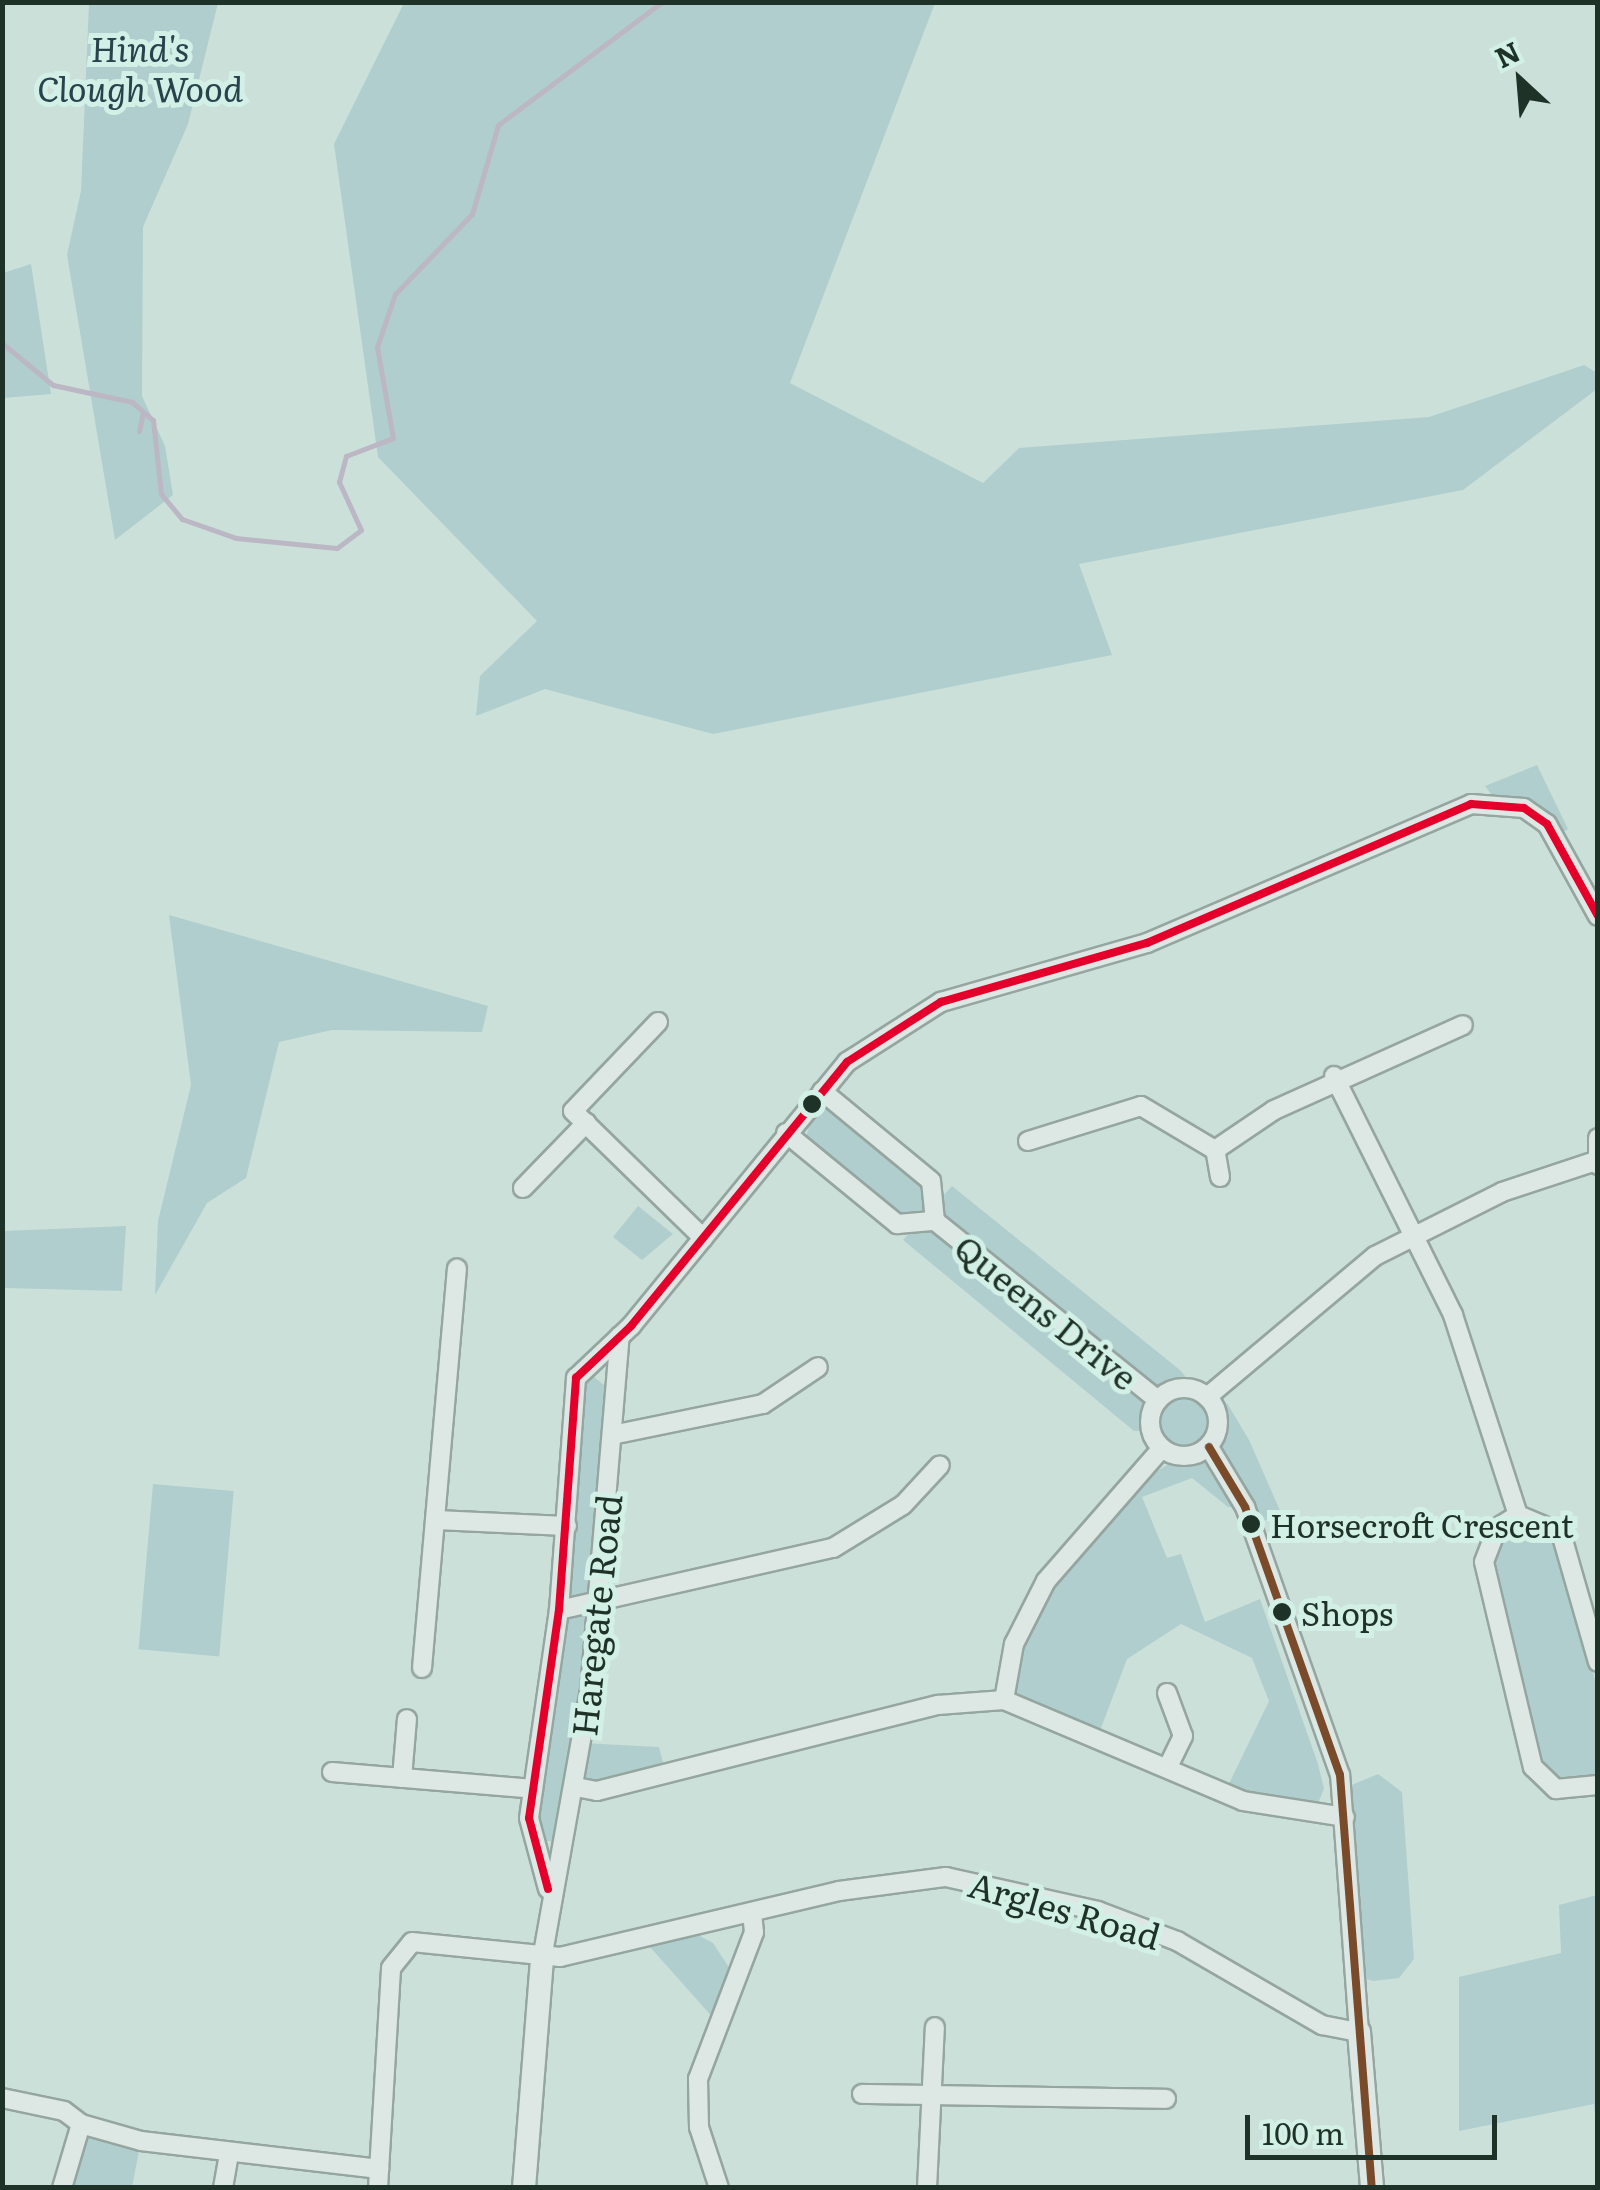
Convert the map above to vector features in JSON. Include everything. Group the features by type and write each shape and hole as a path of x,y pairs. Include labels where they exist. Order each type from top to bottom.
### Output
{"street":[{"path":"573,1392 822,1091 874,1039 941,1002 1120,953 1471,804 1524,808 1573,857 1598,916"},
{"path":"658,1022 573,1111 703,1238"},
{"path":"1215,1150 1334,1076 1463,1025"},
{"path":"1334,1076 1412,1233 1490,1412 1518,1515"},
{"name":"Queens Drive","path":"822,1091 931,1181 936,1222"},
{"path":"1028,1141 1140,1106 1215,1150 1220,1177"},
{"path":"523,1188 586,1123"},
{"name":"Queens Drive","path":"786,1133 898,1224 936,1222 1158,1400"},
{"path":"1208,1397 1330,1288 1412,1233 1597,1163 1598,1138"},
{"path":"422,1668 457,1269"},
{"name":"Haregate Road","path":"542,1959 548,1889 576,1787 598,1605 620,1336"},
{"path":"612,1435 763,1404 818,1367"},
{"path":"573,1392 594,1377 614,1394"},
{"path":"1209,1447 1180,1457 1162,1448 1151,1430 1158,1400 1176,1389 1208,1397 1218,1416 1209,1447 1249,1517 1340,1775 1372,2188"},
{"name":"Haregate Road","path":"548,1889 532,1833 533,1789 559,1610 573,1392"},
{"path":"1004,1700 1014,1644 1046,1581 1162,1448"},
{"path":"559,1610 598,1605 833,1548 903,1505 940,1465"},
{"path":"1518,1515 1562,1533 1598,1662"},
{"path":"1518,1515 1497,1528 1484,1562 1533,1768 1556,1790 1598,1784"},
{"path":"434,1520 567,1526"},
{"path":"576,1787 598,1791 938,1705 1004,1700 1243,1800 1345,1817"},
{"path":"1168,1767 1183,1736 1176,1703"},
{"path":"402,1778 407,1719"},
{"path":"332,1772 533,1789"},
{"path":"532,1833 543,1840 565,1835"},
{"name":"Argles Road","path":"542,1959 896,1879 994,1882 1177,1941 1322,2025 1359,2032"},
{"path":"719,2188 699,2127 698,2079 754,1932 752,1913"},
{"path":"2,2098 64,2111 80,2124 379,2178 398,1950 427,1943 542,1959 524,2188"},
{"path":"927,2188 935,2028"},
{"path":"862,2094 1166,2099"},
{"path":"62,2188 80,2124"},
{"path":"223,2188 230,2153"}],"green space":[{"name":"Hind's Clough Wood","path":"89,3 218,3 188,124 143,227 142,396 165,446 173,495 115,540 67,255 81,191"},
{"path":"404,3 935,3 790,383 983,483 1019,448 1429,417 1584,365 1597,373 1597,389 1463,490 1079,564 1112,655 713,734 545,689 476,716 480,676 537,621 378,457 334,144"},
{"path":"31,264 51,394 3,398 3,273"},
{"path":"1537,765 1568,829 1559,835 1498,803 1485,786"},
{"path":"169,915 488,1006 482,1032 332,1030 279,1042 246,1178 207,1203 155,1295 158,1221 191,1085"},
{"path":"831,1108 927,1184 931,1216 896,1215 805,1140 814,1110"},
{"path":"952,1186 1180,1370 1218,1415 1227,1403 1249,1440 1282,1515 1252,1525 1245,1508 1228,1507 1192,1478 1142,1497 1167,1558 1181,1554 1205,1622 1260,1599 1324,1789 1312,1817 1225,1792 1269,1701 1252,1658 1181,1624 1127,1659 1098,1736 1004,1700 1025,1616 1146,1466 1154,1473 1180,1457 1151,1431 1134,1431 903,1240"},
{"path":"638,1206 673,1234 642,1260 613,1237"},
{"path":"126,1226 122,1291 3,1288 3,1231"},
{"path":"594,1377 614,1393 583,1743 659,1747 666,1774 576,1787 555,1841 543,1841 532,1833 582,1384"},
{"path":"153,1484 234,1491 219,1656 139,1649"},
{"path":"1514,1524 1544,1527 1564,1552 1597,1689 1598,1776 1563,1785 1540,1767 1491,1553"},
{"path":"1378,1774 1402,1792 1414,1959 1399,1978 1373,1981 1356,1976 1342,1789"},
{"path":"1597,1895 1597,2136 1594,2104 1459,2131 1459,1977 1561,1953 1559,1905"},
{"path":"685,1928 713,1943 728,1966 732,1982 715,2020 642,1938"},
{"path":"81,2124 141,2141 132,2187 62,2188"}],"waterway":[{"path":"2,343 53,385 132,402 153,420 161,494 182,519 236,538 337,548 361,530 339,482 346,456 393,438 377,347 395,294 472,214 498,125 662,2"},
{"path":"139,431 143,412"}],"transit line":[{"path":"548,1889 529,1818 559,1610 576,1378 631,1326 847,1062 941,1002 1147,943 1471,804 1524,808 1547,824 1598,916"},
{"path":"1209,1447 1245,1507 1340,1775 1372,2188"}],"place":[{"name":"Horsecroft Crescent","path":"1251,1524"},
{"name":"Shops","path":"1282,1612"}]}
